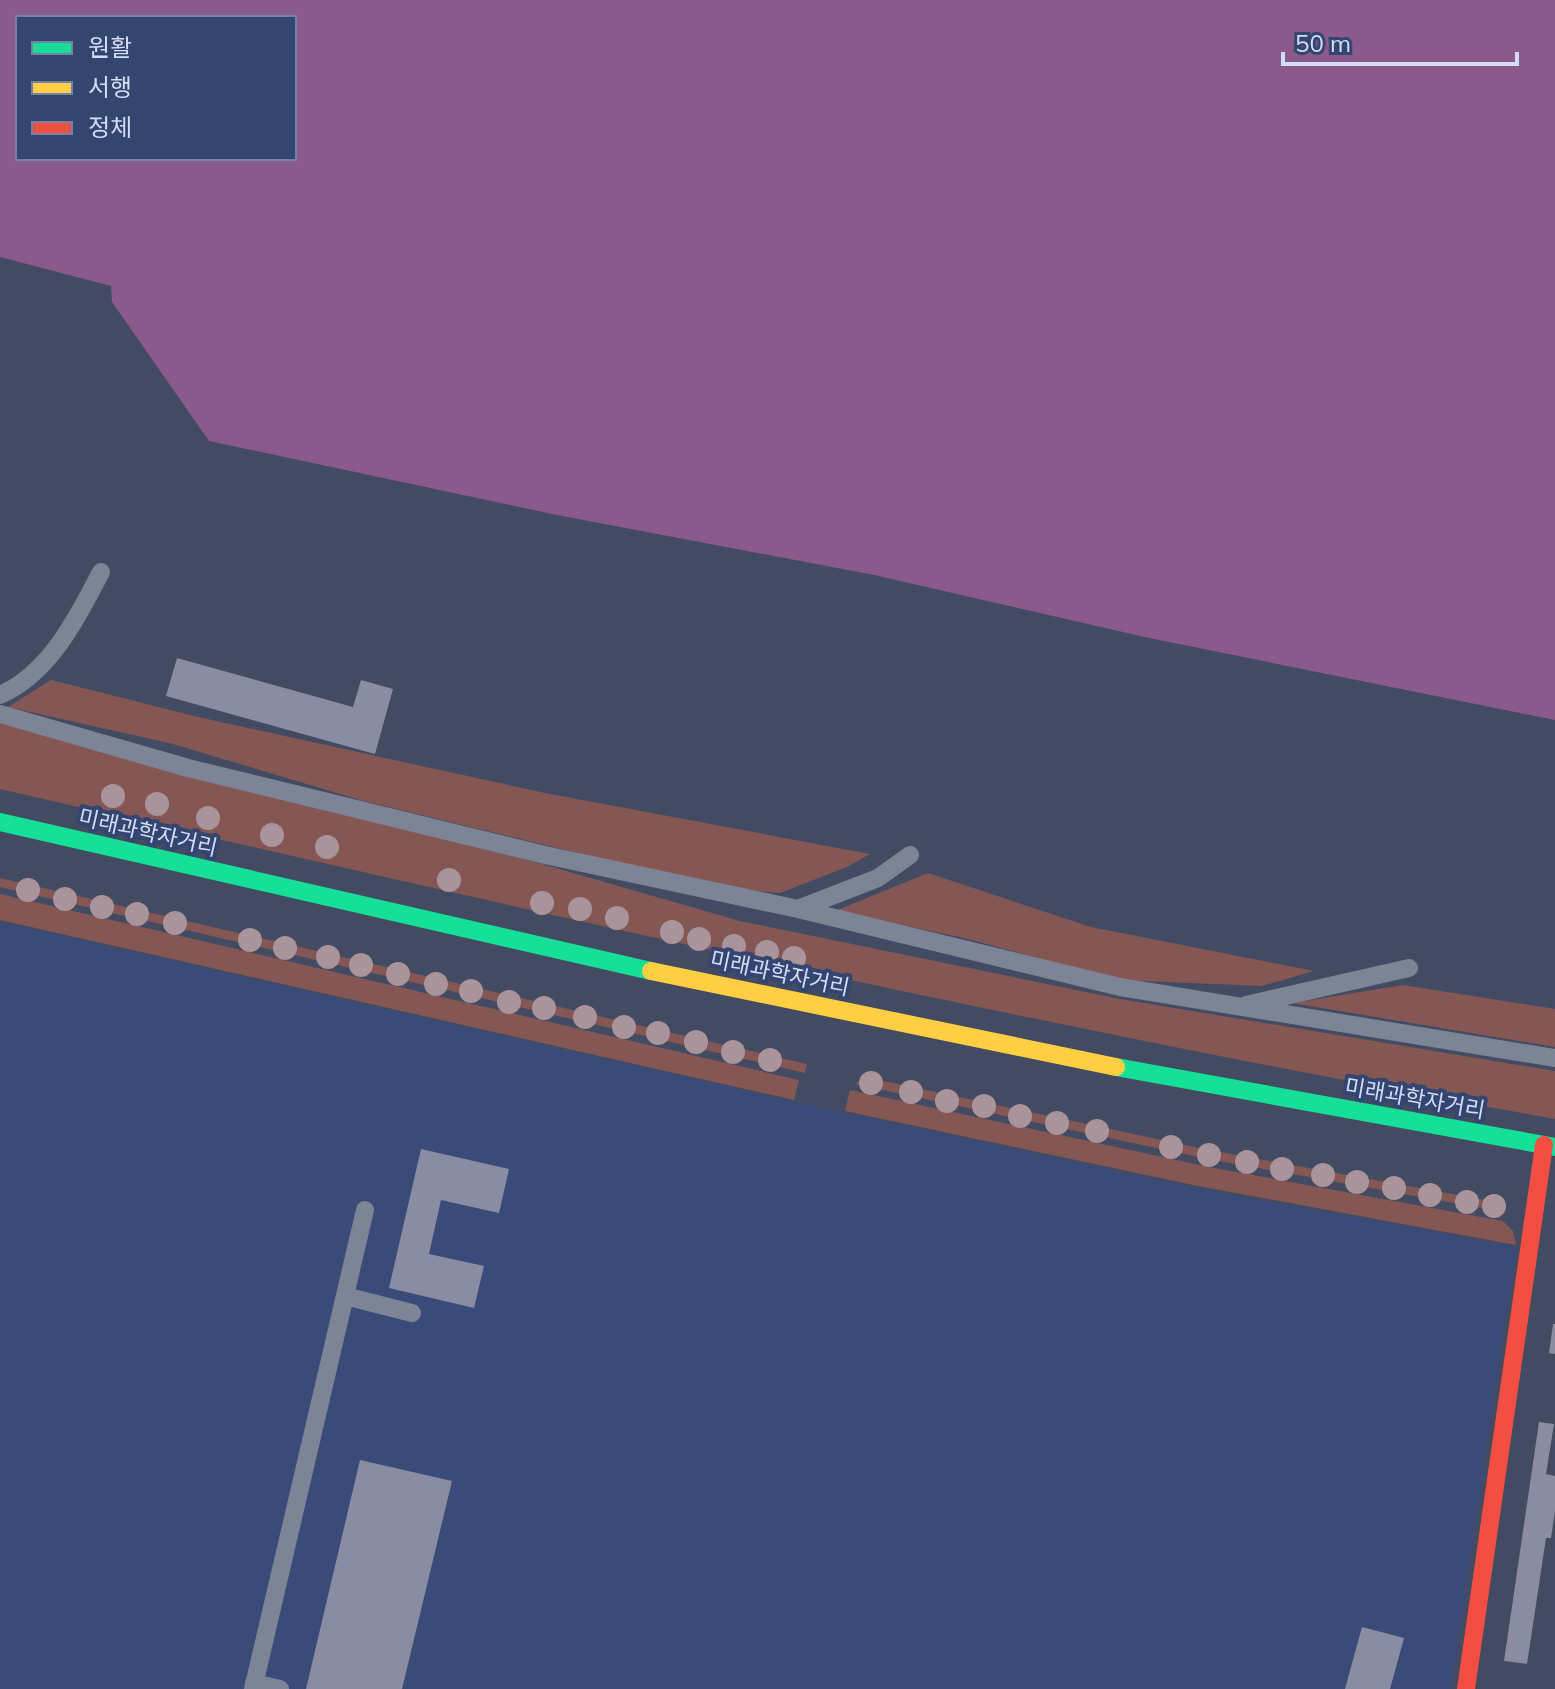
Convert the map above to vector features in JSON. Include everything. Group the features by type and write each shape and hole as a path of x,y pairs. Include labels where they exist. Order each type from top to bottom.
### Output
{"main road":[{"name":"미래과학자거리","path":"0,822 593,959 1196,1084 1550,1146"},
{"path":"1466,1689 1550,1146"}],"lane":[{"path":"0,695 28,677 71,630 101,572"},
{"path":"0,714 188,768 545,855 798,909 1120,987 1555,1058"},
{"path":"798,909 878,878 910,855"},
{"path":"1239,1007 1409,968"},
{"path":"280,1689 253,1686 365,1210"},
{"path":"345,1296 412,1313"}],"shaded area":[{"path":"0,0 1555,0 1555,720 1149,638 874,575 557,515 209,441 112,302 111,286 0,257"},
{"path":"51,680 198,717 545,793 870,854 847,867 780,893 727,889 360,800 173,744 8,707"},
{"path":"0,723 542,864 740,921 1120,999 1555,1071 1555,1119 1164,1045 775,964 0,789"},
{"path":"928,873 1091,927 1314,971 1262,986 1120,980 964,938 835,911"},
{"path":"0,878 807,1064 805,1073 0,887"},
{"path":"0,894 799,1080 794,1100 0,920"},
{"path":"0,922 831,1110 1195,1188 1516,1247 1451,1689 0,1689"},
{"path":"1403,985 1555,1009 1555,1047 1292,1003"},
{"path":"865,1077 1209,1150 1496,1202 1504,1212 1208,1159 855,1084"},
{"path":"850,1090 1209,1167 1503,1221 1513,1231 1516,1245 1198,1186 845,1111"}],"building":[{"path":"177,658 353,707 361,680 393,689 375,754 166,696"},
{"path":"421,1149 509,1169 499,1213 441,1200 429,1254 484,1266 474,1308 389,1288"},
{"path":"1555,1324 1555,1354 1549,1353"},
{"path":"1539,1422 1554,1424 1546,1474 1555,1476 1555,1511 1551,1538 1546,1538 1527,1664 1504,1661"},
{"path":"360,1460 452,1481 402,1689 306,1689"},
{"path":"1362,1627 1404,1638 1390,1689 1345,1689"}],"traffic: fast":[{"path":"0,822 651,971"},
{"path":"1116,1067 1555,1147"}],"traffic: slow":[{"path":"651,971 1116,1067"}],"traffic: jam":[{"path":"1466,1689 1544,1145"}]}
